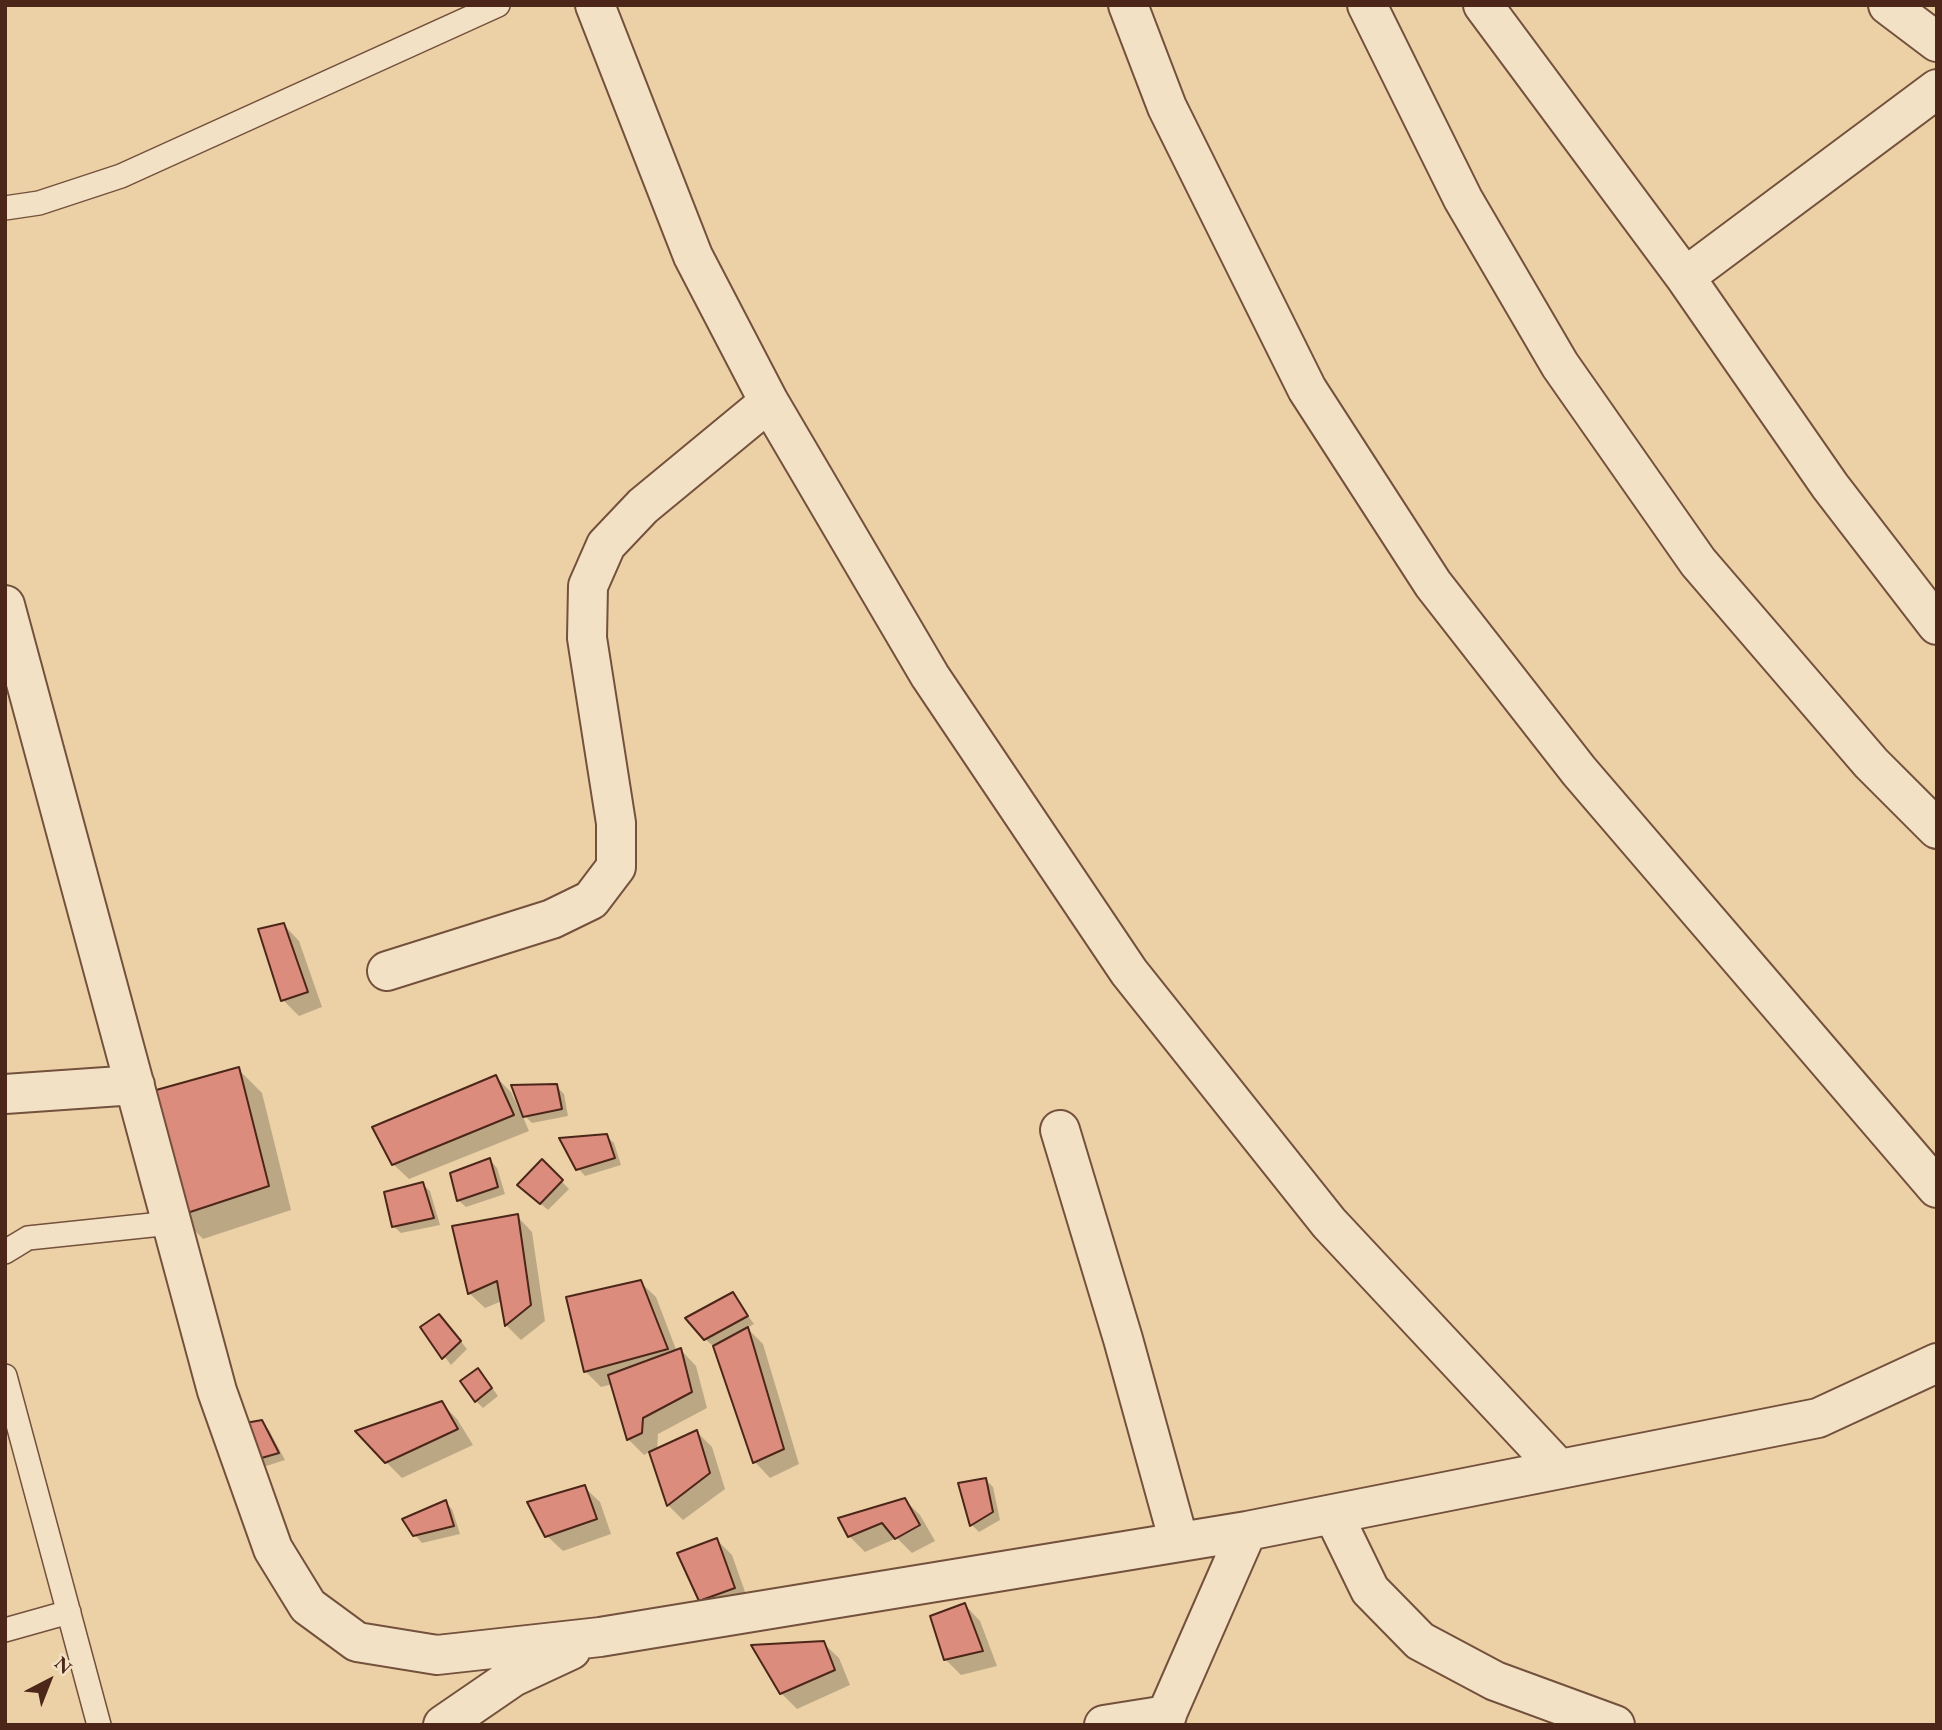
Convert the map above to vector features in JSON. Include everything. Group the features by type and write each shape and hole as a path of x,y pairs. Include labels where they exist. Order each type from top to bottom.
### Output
{"street":[{"path":"595,5 692,256 769,402 930,676 1129,972 1329,1223 1559,1469"},
{"path":"1128,5 1167,107 1307,389 1433,584 1579,771 1937,1188"},
{"path":"1367,5 1463,199 1560,365 1698,562 1871,762 1937,829"},
{"path":"1483,5 1685,277 1830,486 1937,625"},
{"path":"1894,7 1937,42"},
{"path":"1685,277 1937,89"},
{"path":"387,971 552,919 591,900 616,867 616,823 587,638 588,586 606,545 643,506 769,402"},
{"path":"5,605 217,1391 273,1549 308,1606 357,1642 437,1656 600,1637 1247,1531 1818,1418 1937,1363"},
{"path":"5,1094 135,1086"},
{"path":"1060,1130 1123,1339 1178,1542"},
{"path":"1333,1514 1370,1590 1420,1641 1495,1681 1615,1725"},
{"path":"1104,1725 1164,1720 1247,1531"},
{"path":"443,1725 513,1677 600,1637"}],"lane":[{"path":"5,208 39,203 121,176 498,5"},
{"path":"5,1252 27,1238 171,1223"},
{"path":"5,1376 99,1725"},
{"path":"5,1630 69,1612"}],"building":[{"path":"284,923 308,992 281,1001 258,929"},
{"path":"239,1067 269,1186 178,1216 149,1092"},
{"path":"496,1075 514,1115 392,1165 372,1127"},
{"path":"557,1084 562,1109 523,1117 511,1085"},
{"path":"607,1134 615,1158 576,1170 559,1138"},
{"path":"490,1158 498,1187 457,1201 450,1173"},
{"path":"542,1159 563,1180 540,1204 517,1185"},
{"path":"423,1182 434,1218 392,1227 384,1192"},
{"path":"518,1214 531,1305 505,1326 497,1281 468,1294 452,1226"},
{"path":"641,1280 668,1349 584,1372 566,1297"},
{"path":"733,1292 748,1316 704,1340 685,1318"},
{"path":"439,1314 461,1341 442,1359 420,1327"},
{"path":"748,1327 784,1449 753,1463 713,1346"},
{"path":"681,1348 692,1392 643,1418 642,1433 627,1440 608,1375"},
{"path":"478,1368 492,1388 475,1402 460,1381"},
{"path":"442,1401 458,1429 385,1463 355,1431"},
{"path":"262,1420 279,1453 251,1461 240,1424"},
{"path":"697,1430 710,1473 667,1506 649,1452"},
{"path":"986,1478 993,1512 970,1526 958,1483"},
{"path":"585,1485 597,1519 545,1537 527,1502"},
{"path":"905,1498 920,1525 895,1539 882,1523 848,1537 838,1518"},
{"path":"446,1500 454,1526 413,1536 402,1519"},
{"path":"717,1538 735,1588 699,1601 677,1553"},
{"path":"965,1603 983,1651 944,1660 930,1616"},
{"path":"824,1641 835,1670 780,1694 751,1645"}]}
